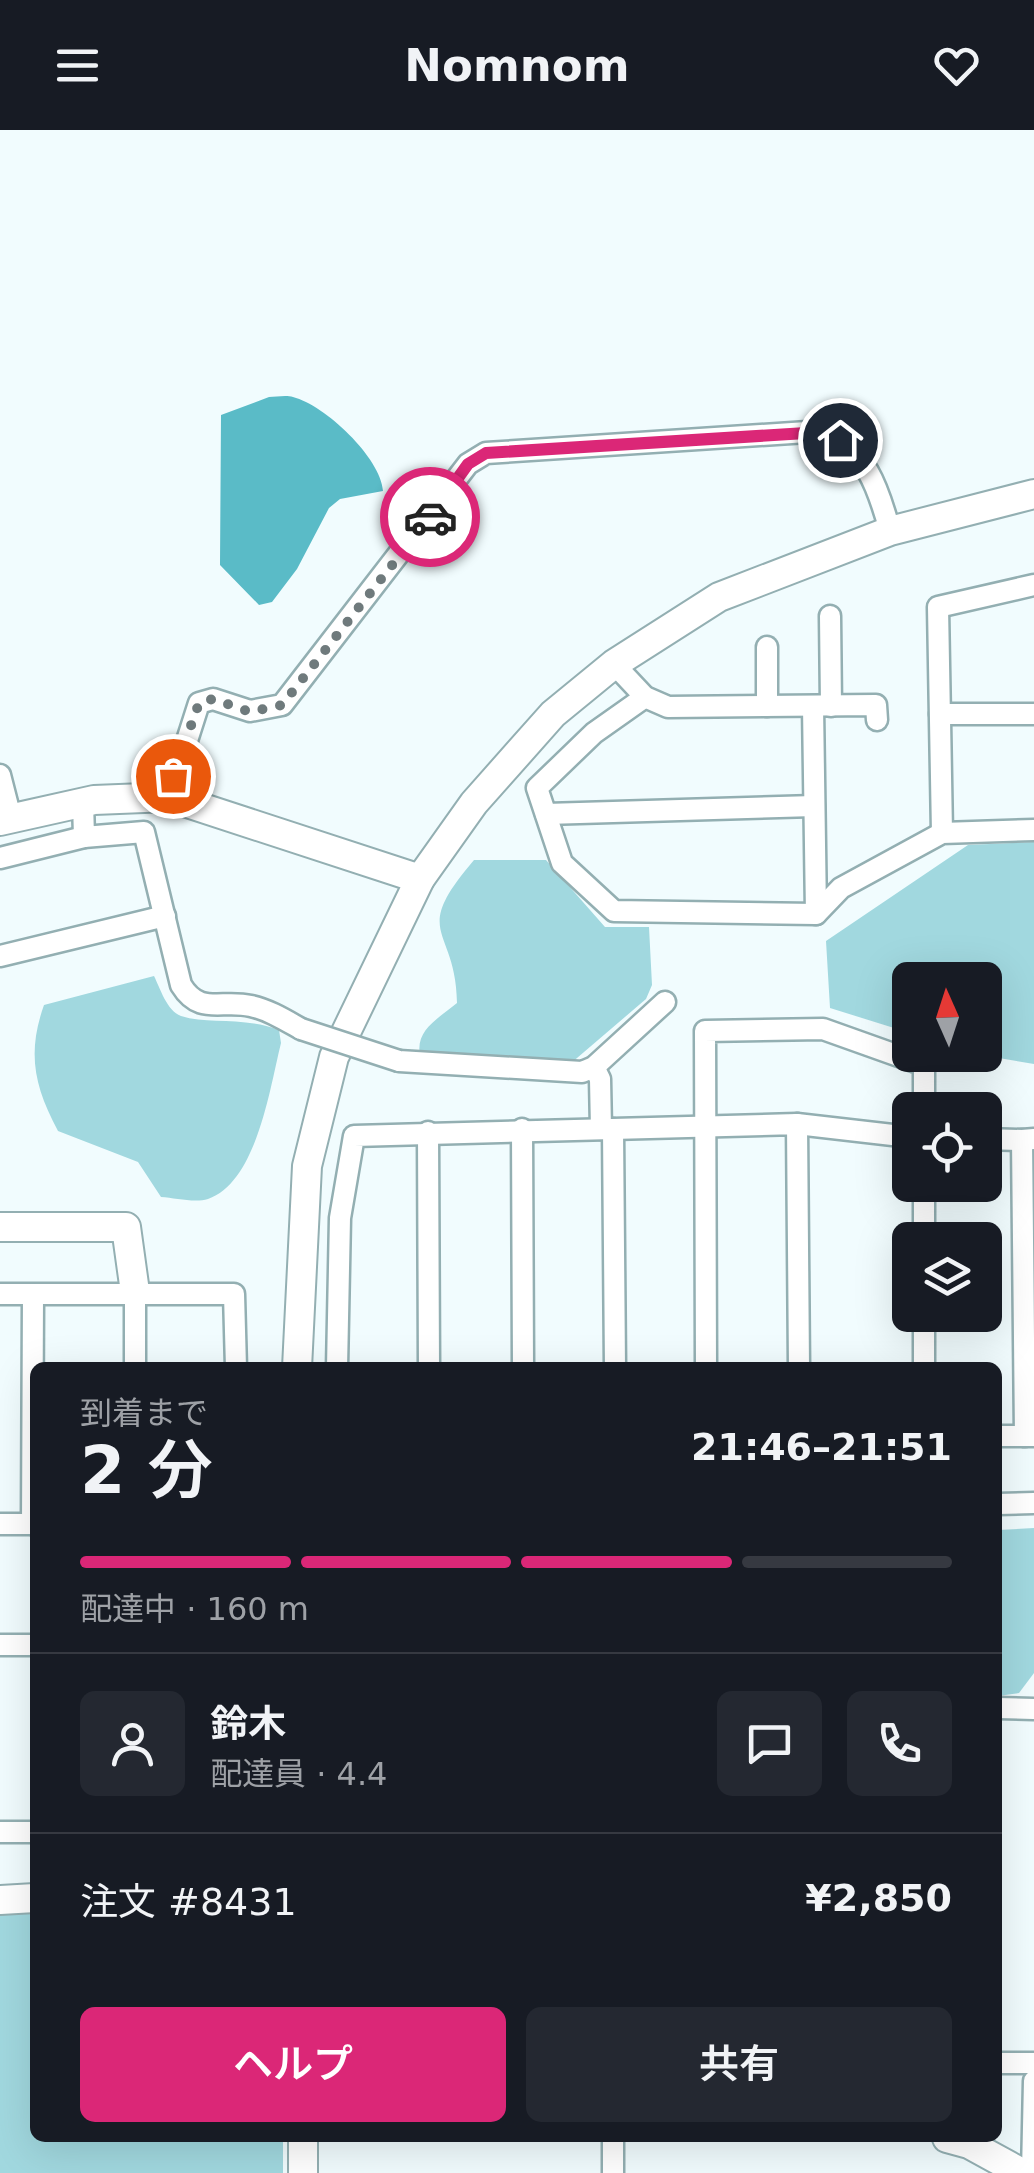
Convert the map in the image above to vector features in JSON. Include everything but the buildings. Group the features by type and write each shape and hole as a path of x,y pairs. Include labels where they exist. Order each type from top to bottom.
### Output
{"street":[{"path":"169,797 199,703 213,699 250,712 282,705 468,464 486,453 822,432 840,440 858,456 877,484 890,531"},
{"path":"297,1362 307,1166 334,1056 420,879 474,803 553,714 614,664 719,597 890,531 1034,494"},
{"path":"942,833 938,607 1034,584"},
{"path":"816,914 814,806 830,616"},
{"path":"767,706 768,647"},
{"path":"614,664 645,697 668,707 876,705 877,720"},
{"path":"645,697 594,733 538,788 562,863 614,911 816,914 841,888 942,833 1034,830"},
{"path":"940,714 1034,714"},
{"path":"0,775 6,819 83,802 169,797 420,879"},
{"path":"83,802 84,837"},
{"path":"546,814 814,806"},
{"path":"0,858 84,837 144,832 181,985 188,997 198,1005 246,1005 301,1029 399,1061 511,1072 582,1072 594,1067 665,1002"},
{"path":"0,956 164,916"},
{"path":"706,1362 705,1031 823,1029 924,1065 924,1092"},
{"path":"594,1067 600,1080 607,1129 615,1362"},
{"path":"798,1124 799,1362"},
{"path":"337,1362 340,1218 354,1136 798,1124 892,1135"},
{"path":"522,1129 523,1362"},
{"path":"428,1132 429,1362"},
{"path":"1002,1140 1028,1140 1030,1436 1002,1436"},
{"path":"0,1227 126,1227 136,1292 135,1362"},
{"path":"0,1294 234,1294 236,1362"},
{"path":"34,1296 34,1362"},
{"path":"924,1332 924,1362"},
{"path":"1002,1504 1034,1503"},
{"path":"0,1524 30,1524"},
{"path":"0,1645 30,1645"},
{"path":"1002,1708 1034,1709"},
{"path":"0,1832 30,1832"},
{"path":"0,1900 30,1898"},
{"path":"1002,2063 1034,2063"},
{"path":"1032,2173 1034,2081"},
{"path":"302,2173 303,2142"},
{"path":"613,2142 613,2173"},
{"path":"962,2142 1022,2173"}],"shaded area":[{"path":"269,397 293,397 335,422 373,464 383,491 340,499 329,508 297,569 272,602 259,605 220,565 221,415"},
{"path":"1034,842 1034,1064 1002,1059 1002,962 892,962 892,1027 830,1008 826,941 968,845"},
{"path":"474,860 546,860 605,927 649,927 652,985 646,999 570,1064 420,1055 425,1032 457,1003 440,918 444,903"},
{"path":"154,976 168,1004 181,1016 252,1023 279,1030 281,1043 272,1084 250,1154 225,1189 208,1199 161,1197 138,1162 58,1131 39,1084 35,1054 44,1005"},
{"path":"1034,1528 1034,1673 1019,1693 1002,1695 1002,1530"},
{"path":"0,1914 30,1914 30,2142 283,2142 283,2173 0,2173"}],"way so far":[{"path":"173,776 199,703 213,699 250,712 282,705 430,517"}],"route":[{"path":"430,517 468,464 486,453 822,432 840,440"}]}
